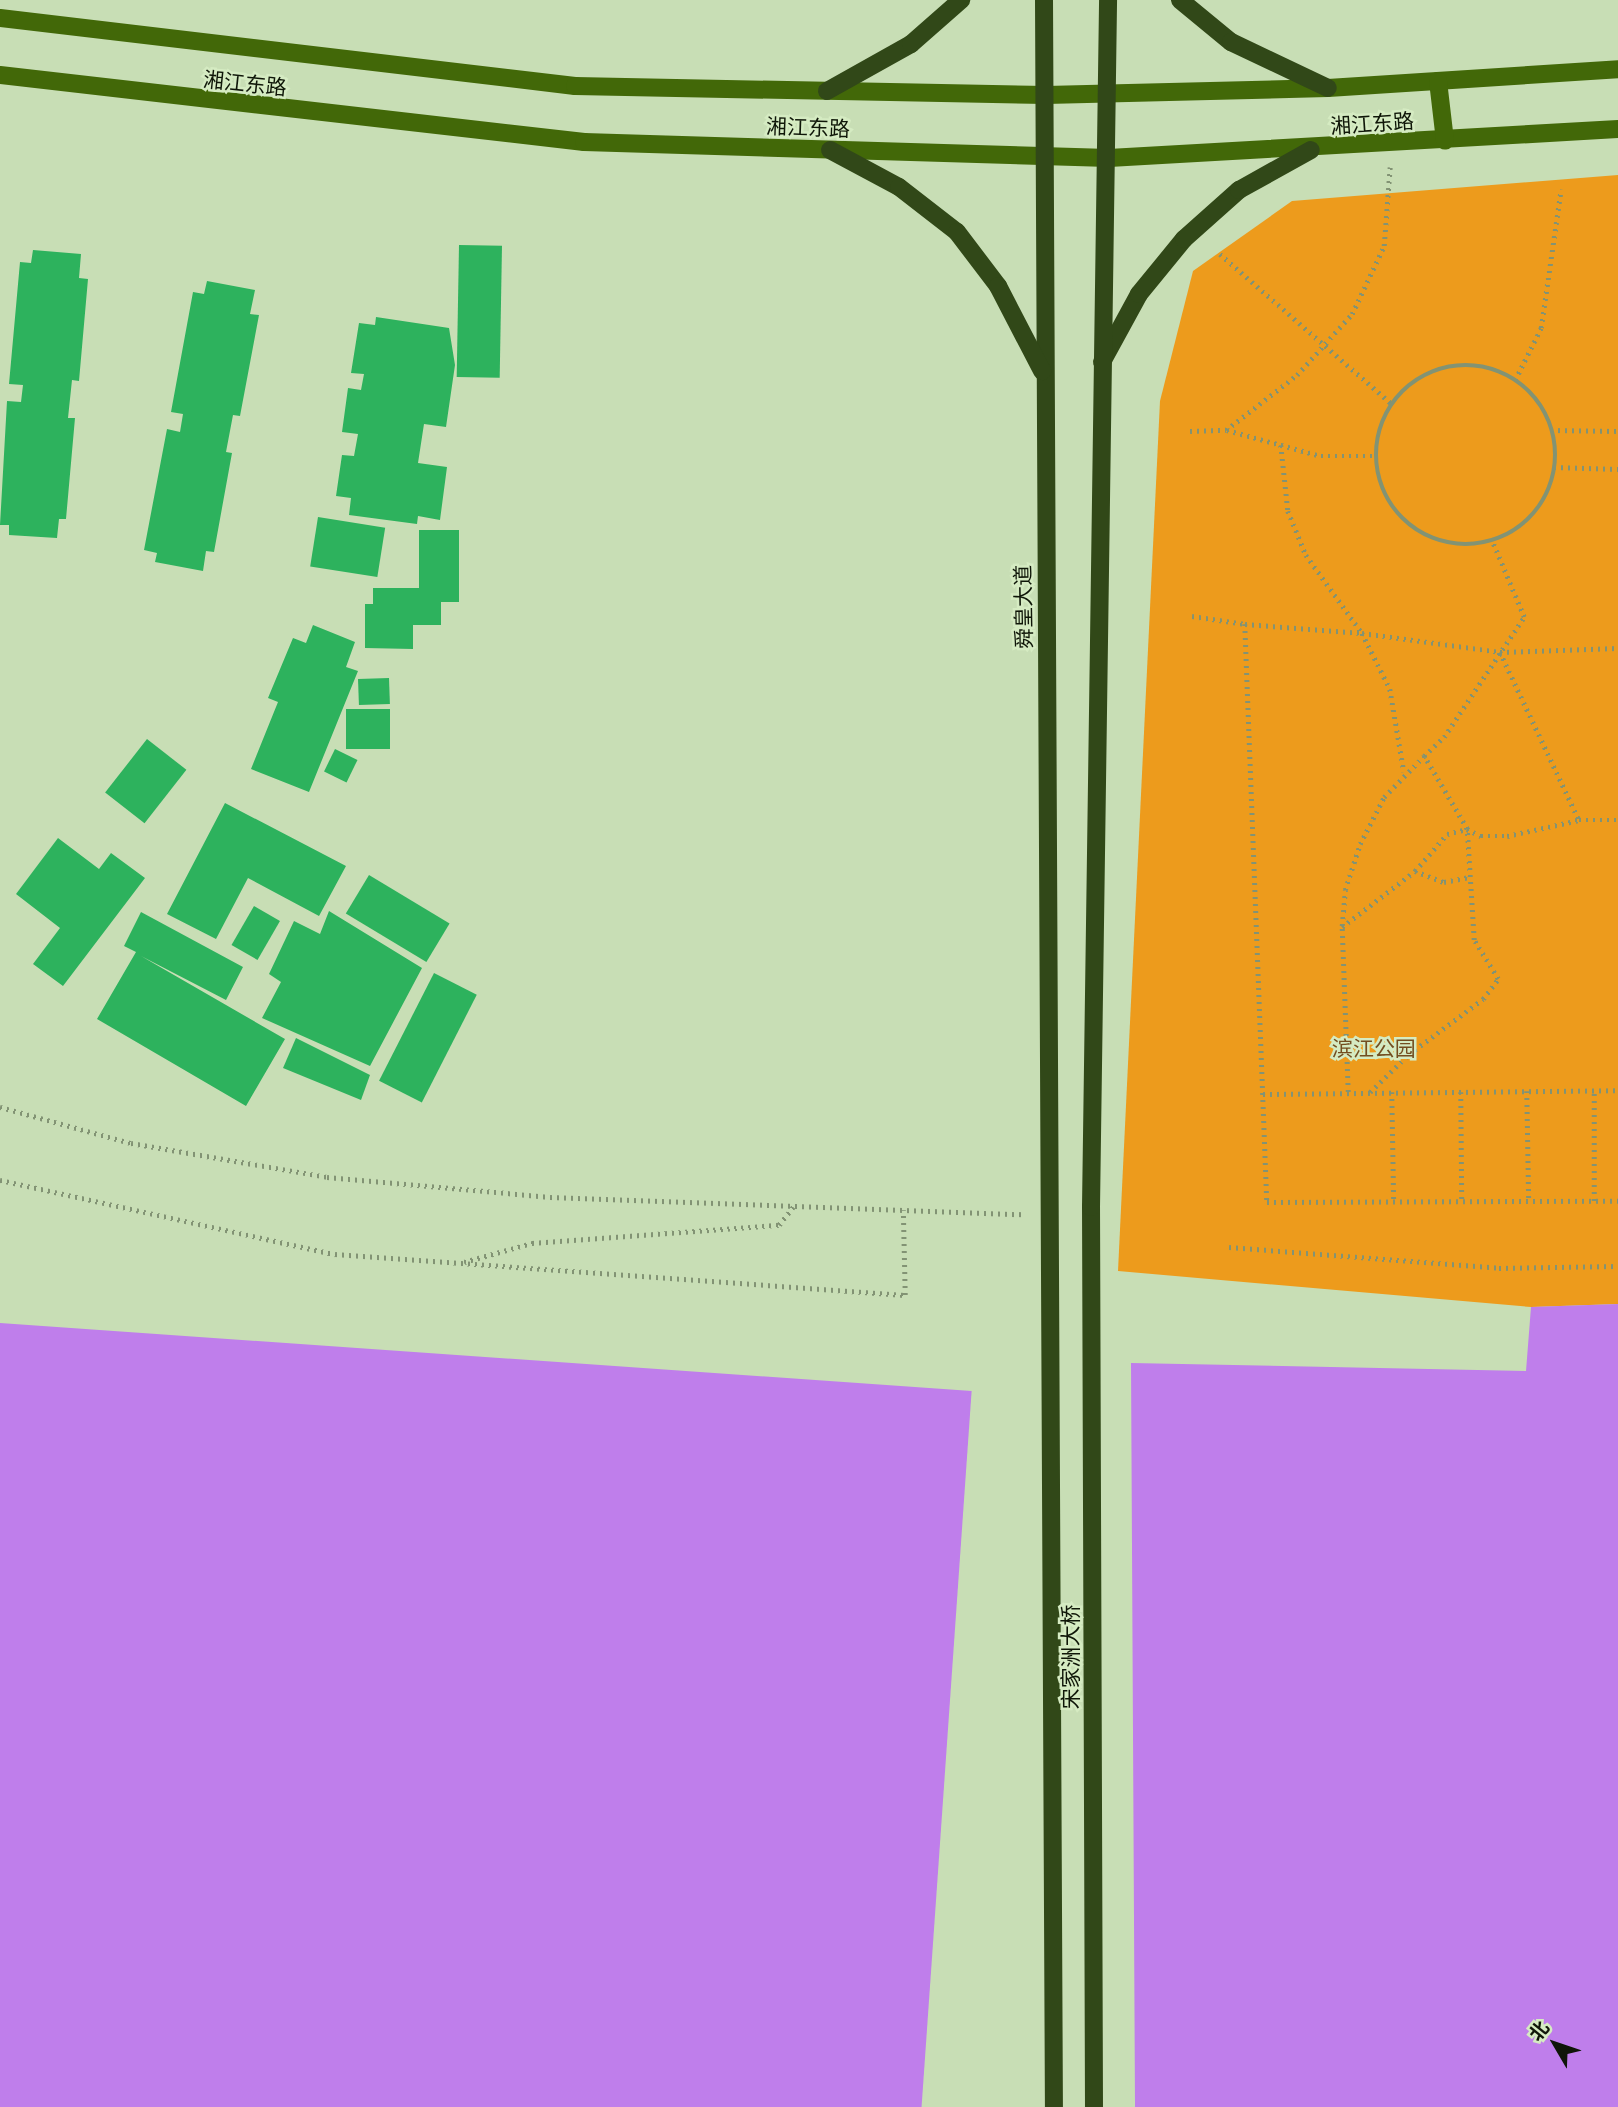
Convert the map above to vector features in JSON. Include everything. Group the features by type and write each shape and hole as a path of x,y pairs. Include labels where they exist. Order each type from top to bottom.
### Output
{"main road":[{"path":"827,90 911,44 961,0"},
{"name":"舜皇大道","path":"1044,0 1048,158 1042,373 1053,1214"},
{"path":"1099,369 1109,158 1108,0"},
{"path":"1180,0 1231,42 1328,88"},
{"name":"湘江东路","path":"0,18 575,86 1046,95 1328,88 1618,69"},
{"name":"湘江东路","path":"0,75 584,142 1048,158 1311,150 1618,129"},
{"path":"1438,81 1446,141"},
{"path":"830,150 899,187 957,232 998,286 1042,373"},
{"path":"1099,369 1139,293 1184,239 1239,190 1311,150"},
{"name":"宋家洲大桥","path":"1094,2107 1091,1207 1099,369"},
{"name":"宋家洲大桥","path":"1053,1214 1054,2107"}],"path":[{"path":"1226,430 1297,375 1352,314 1384,246 1390,145"},
{"path":"1515,380 1541,328 1562,189"},
{"path":"1220,254 1323,347 1391,403"},
{"path":"1472,365 1515,380 1546,414 1551,430 1554,467 1543,503 1523,524 1492,541 1442,542 1415,531 1394,511 1380,486 1375,456 1379,429 1391,403 1413,381 1442,368 1472,365"},
{"path":"1189,431 1226,430 1321,456 1375,456"},
{"path":"1551,430 1618,431"},
{"path":"1281,445 1288,512 1306,555 1362,633 1390,689 1404,772"},
{"path":"1554,467 1618,469"},
{"path":"1348,1092 1342,927 1345,890 1360,844 1384,797 1404,772 1444,737 1524,617 1492,541"},
{"path":"1192,615 1245,624 1362,633 1500,652 1618,648"},
{"path":"1245,624 1267,1202 1618,1200"},
{"path":"1500,652 1579,820"},
{"path":"1370,1092 1409,1054 1483,999 1498,979 1474,940 1467,829 1424,755"},
{"path":"1342,927 1415,871 1447,834 1467,829 1481,836 1507,836 1579,820 1618,820"},
{"path":"1415,871 1444,882 1470,877"},
{"path":"1263,1094 1618,1090"},
{"path":"1527,1091 1529,1201"},
{"path":"1594,1091 1594,1200"},
{"path":"1392,1092 1394,1202"},
{"path":"1461,1092 1462,1201"},
{"path":"0,1107 131,1143 327,1177 550,1197 1024,1214"},
{"path":"0,1180 335,1254 905,1295 903,1210"},
{"path":"461,1263 532,1243 779,1225 794,1206"},
{"path":"1229,1247 1499,1268 1618,1266"}],"green space":[{"name":"滨江公园","path":"1618,175 1618,1304 1531,1307 1118,1271 1160,401 1193,271 1292,201"}],"shaded area":[{"path":"1618,1304 1618,2107 1135,2107 1131,1363 1526,1371 1531,1307"},
{"path":"0,1323 972,1391 922,2107 0,2107"}],"building":[{"path":"459,245 502,246 500,378 457,377"},
{"path":"33,250 81,254 79,278 88,279 79,381 72,380 68,418 75,418 66,519 59,519 57,538 9,535 9,525 0,525 7,401 21,402 23,385 9,384 20,262 31,263"},
{"path":"207,281 255,290 250,314 259,315 240,416 233,415 226,452 232,453 214,552 206,551 203,571 155,562 157,553 144,550 167,429 180,432 183,414 171,412 193,292 204,294"},
{"path":"376,317 449,328 455,365 446,427 424,424 418,463 447,467 440,520 418,516 417,524 349,515 351,498 336,496 342,455 354,456 358,434 342,432 348,388 361,390 364,374 351,373 359,323 375,325"},
{"path":"318,517 385,528 377,577 310,566"},
{"path":"419,530 459,530 459,602 441,602 441,625 413,625 413,649 365,648 365,604 373,604 373,588 419,588"},
{"path":"313,625 355,642 346,667 358,671 309,792 251,769 278,702 268,698 293,638 306,643"},
{"path":"389,678 390,704 359,705 358,679"},
{"path":"346,709 390,709 390,749 346,749"},
{"path":"147,739 186,770 145,823 105,793"},
{"path":"335,749 357,760 347,782 324,771"},
{"path":"225,803 346,866 319,916 248,878 216,939 167,914"},
{"path":"58,838 99,869 111,853 145,878 63,986 33,964 60,928 16,894"},
{"path":"369,875 450,923 426,962 346,914"},
{"path":"254,906 280,921 257,960 232,945"},
{"path":"329,911 422,968 370,1066 262,1018 281,982 269,974 294,921 320,934"},
{"path":"141,912 243,967 226,1000 141,956 285,1039 246,1106 97,1019 136,952 124,946"},
{"path":"434,973 477,995 422,1103 379,1081"},
{"path":"296,1038 370,1075 361,1100 283,1068"}]}
